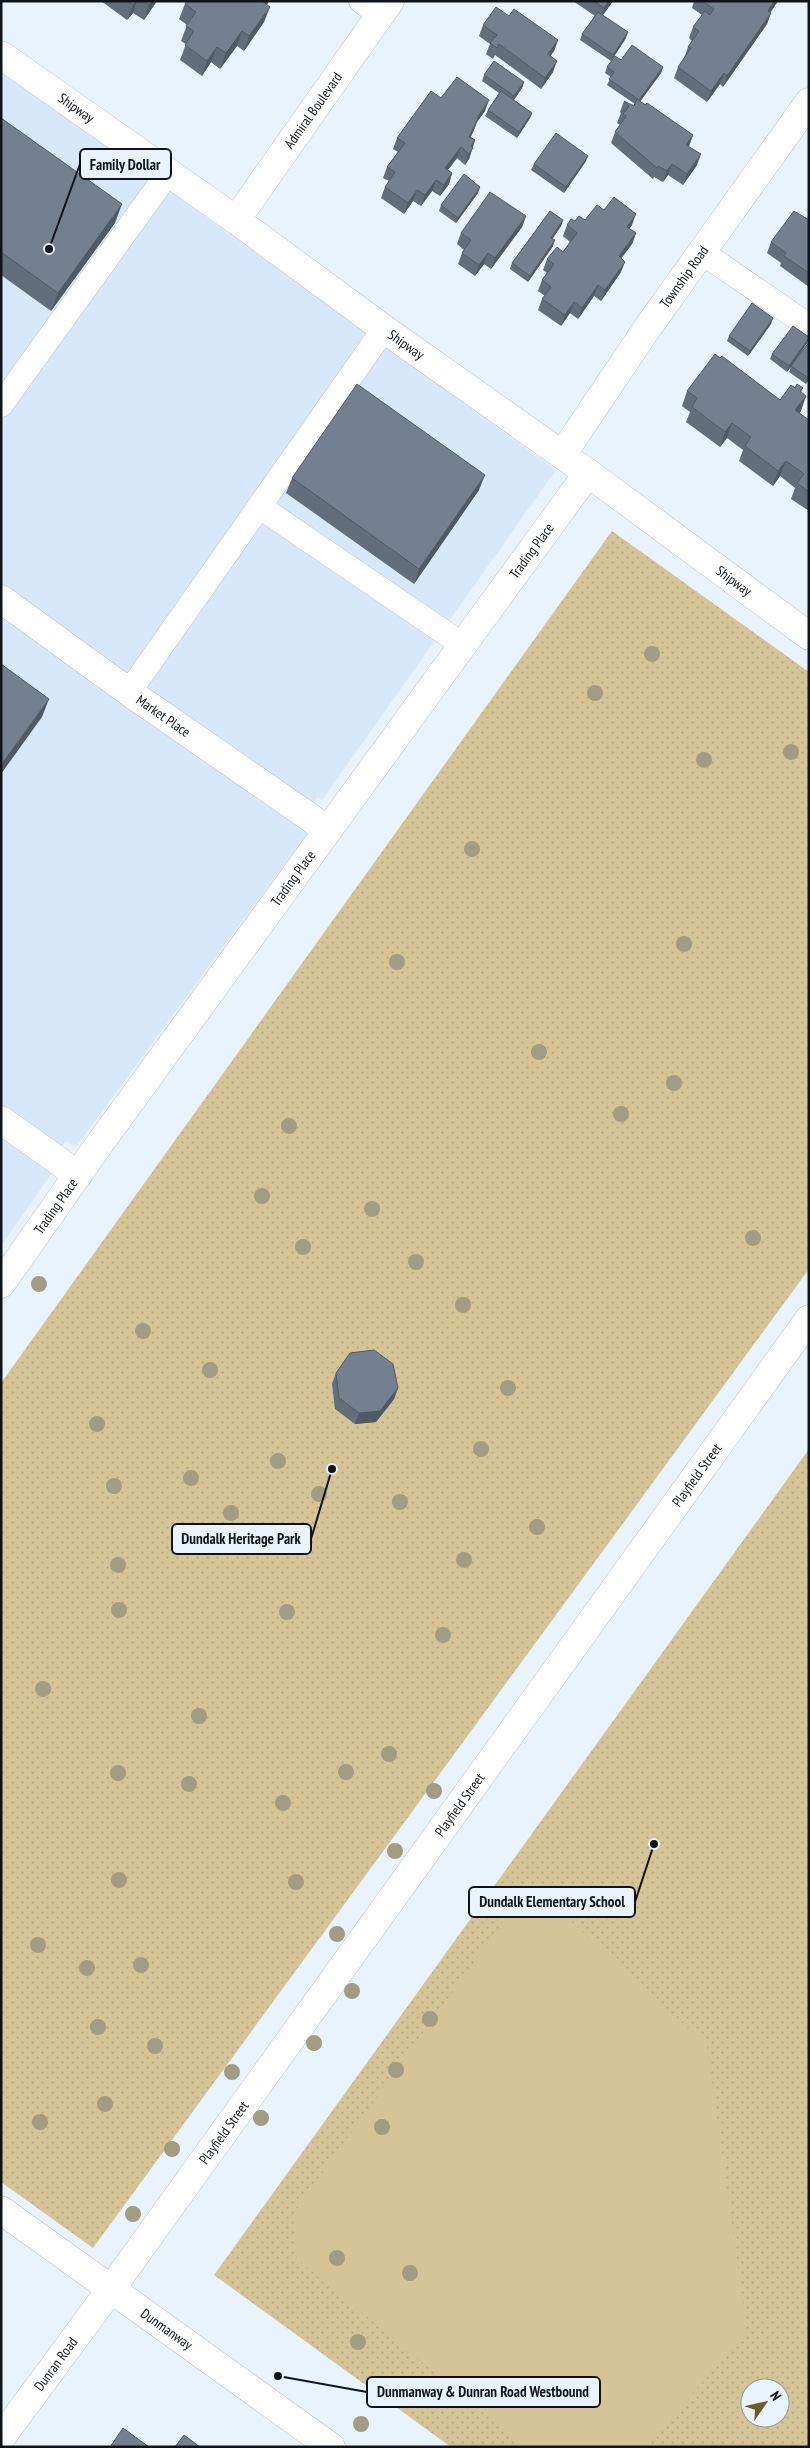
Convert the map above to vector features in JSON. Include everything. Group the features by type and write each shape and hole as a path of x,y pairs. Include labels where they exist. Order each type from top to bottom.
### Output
{"street":[{"name":"Admiral Boulevard","path":"236,220 377,6"},
{"name":"Shipway","path":"1,55 236,220 384,329 588,473 809,636"},
{"name":"Township Road","path":"562,455 646,330 703,253 809,102"},
{"name":"Trading Place","path":"1,1284 78,1175 588,473"},
{"name":"Market Place","path":"1,599 129,692 328,830"},
{"path":"1,1120 78,1175"},
{"name":"Playfield Street","path":"111,2289 809,1319"},
{"name":"Dunmanway","path":"1,2210 331,2447"},
{"name":"Dunran Road","path":"1,2438 111,2289"}],"lane":[{"path":"1,405 168,174"},
{"path":"703,253 809,326"},
{"path":"129,692 384,329"},
{"path":"260,507 463,645"}],"shaded area":[{"path":"1,69 556,470 322,800 318,797 301,820 311,828 76,1147 66,1141 48,1165 54,1170 1,1246"},
{"path":"612,531 809,672 809,1269 93,2248 1,2182 1,1383"},
{"path":"809,1449 809,2447 451,2447 214,2275"},
{"path":"530,1884 707,2045 747,2332 645,2447 525,2447 297,2259 294,2213"}],"building":[{"path":"127,1 136,1 133,5"},
{"path":"144,1 152,1 149,5"},
{"path":"187,1 264,1 270,7 249,36 242,31 226,53 217,47 207,61 185,45 194,31 186,26 196,12 185,4"},
{"path":"594,1 609,1 604,8"},
{"path":"702,1 774,1 768,11 771,13 727,76 724,73 711,91 678,67 691,48 688,47 699,31 693,27 705,11 710,15 714,9"},
{"path":"496,7 509,16 514,9 558,40 548,54 557,61 545,78 499,44 497,48 490,43 497,35 483,25"},
{"path":"598,12 628,32 613,55 582,34"},
{"path":"632,45 663,67 639,100 609,79 614,72 607,67 615,56 621,60"},
{"path":"494,61 524,82 514,96 484,75"},
{"path":"457,77 489,100 477,118 469,137 475,140 471,146 473,148 469,154 461,147 445,168 452,173 444,185 436,180 425,195 417,190 408,203 385,187 395,172 387,167 405,143 397,138 431,91 441,98"},
{"path":"501,91 532,113 519,132 488,110"},
{"path":"637,99 645,105 647,103 693,135 686,145 701,154 687,174 672,164 667,171 658,166 657,168 615,132 626,116 621,112 625,112 629,106 624,101 634,106"},
{"path":"1,118 122,204 58,293 1,252"},
{"path":"556,133 588,156 566,187 534,164"},
{"path":"464,174 480,187 458,218 441,205"},
{"path":"490,192 526,216 495,258 488,253 479,265 462,253 471,240 461,233"},
{"path":"614,197 636,214 627,227 636,233 619,256 625,262 605,290 598,285 582,308 574,302 565,315 542,299 551,287 542,280 554,264 547,259 557,247 563,252 577,233 567,225 571,219 575,221 579,216 585,220 597,205 604,210"},
{"path":"550,211 563,220 551,238 555,240 530,276 512,263"},
{"path":"794,211 809,220 809,273 784,256 786,253 771,242"},
{"path":"752,303 773,318 750,351 729,336"},
{"path":"793,326 809,338 789,366 772,354"},
{"path":"809,342 809,377 808,378 791,366"},
{"path":"715,354 720,358 722,356 780,400 791,385 795,388 797,384 803,388 800,391 806,396 795,410 809,420 809,492 797,483 804,474 786,461 778,471 745,446 751,437 732,423 725,432 692,407 697,398 687,391"},
{"path":"357,384 485,475 419,569 292,478"},
{"path":"1,664 49,699 1,765"},
{"path":"374,1350 393,1364 398,1388 380,1411 359,1413 339,1398 336,1373 350,1353"},
{"path":"123,2428 149,2447 110,2447"},
{"path":"184,2435 200,2447 175,2447"}],"place":[{"name":"Family Dollar","path":"49,249"},
{"name":"Dundalk Heritage Park","path":"332,1469"},
{"name":"Dundalk Elementary School","path":"654,1844"},
{"name":"Dunmanway & Dunran Road Westbound","path":"278,2376"}]}
